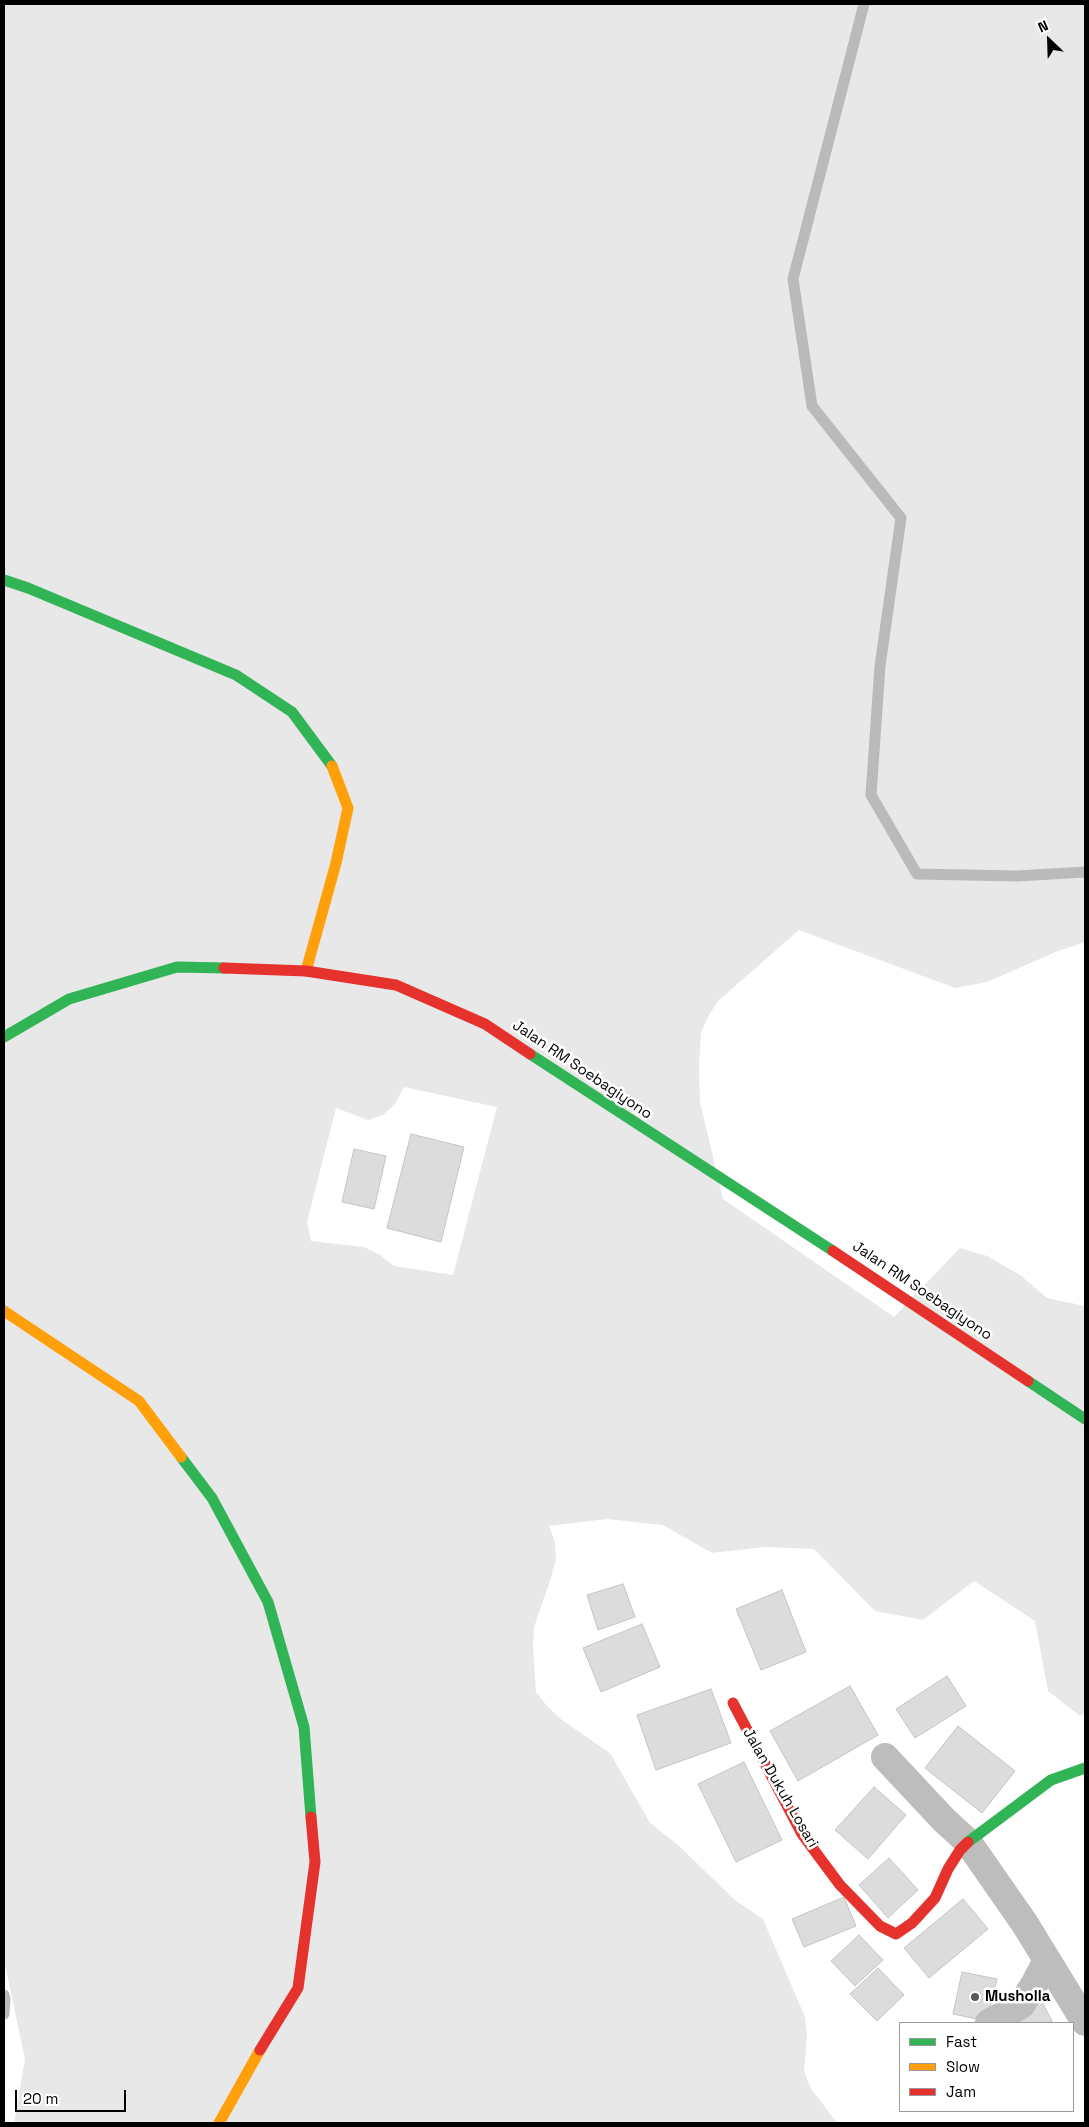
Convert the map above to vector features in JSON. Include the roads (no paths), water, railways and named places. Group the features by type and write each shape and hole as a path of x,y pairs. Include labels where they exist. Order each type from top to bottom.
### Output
{"main road":[{"path":"4,580 28,588 236,675 292,712 330,761 348,808 336,864 306,971"},
{"name":"Jalan RM Soebagiyono","path":"4,1037 69,999 177,967 306,971 396,985 485,1024 614,1110 837,1253 1085,1419"},
{"path":"4,1311 66,1350 139,1401 212,1498 268,1602 304,1727 315,1862 298,1988 246,2072 219,2123"},
{"name":"Jalan Dukuh Losari","path":"733,1703 802,1834 840,1885 880,1926 896,1934 912,1923 935,1898 948,1869 960,1850 968,1842 1051,1780 1085,1768"}],"street":[{"path":"885,1757 944,1820 968,1842 1025,1924 1085,2022"},
{"path":"991,2022 1021,2005 1034,1986 1047,1960"}],"waterway":[{"path":"864,4 793,279 812,406 901,518 880,666 871,795 917,874 1017,876 1085,872"},
{"path":"4,1995 4,2014"}],"place":[{"name":"Musholla","path":"975,1997"}]}
